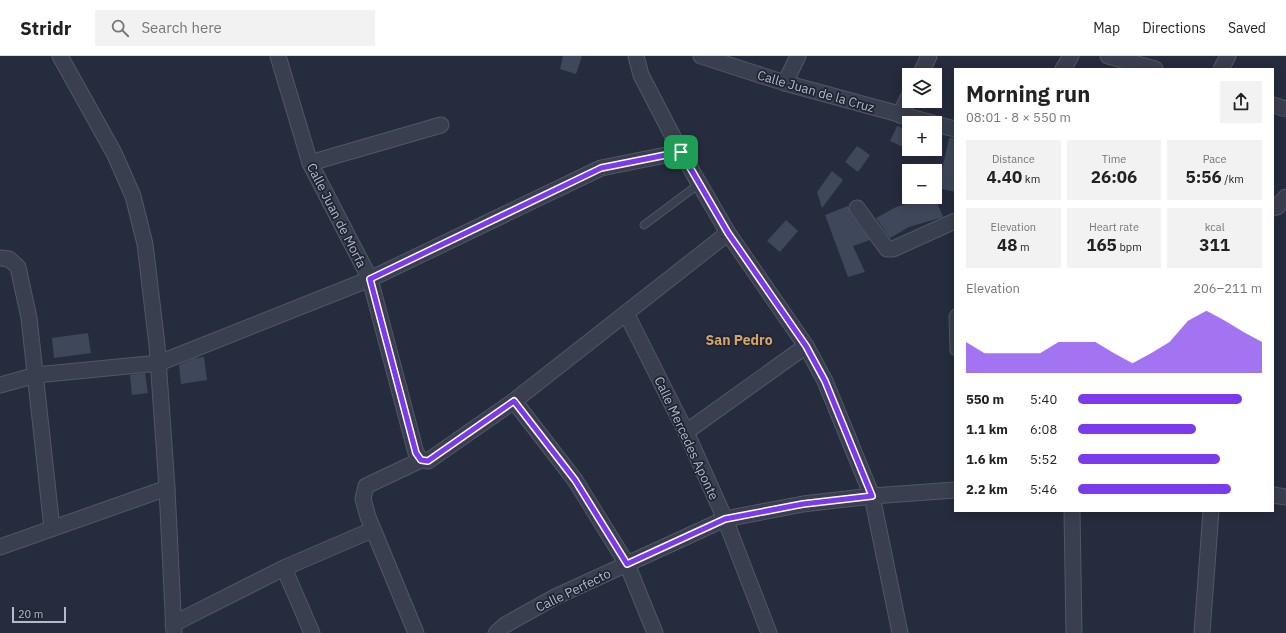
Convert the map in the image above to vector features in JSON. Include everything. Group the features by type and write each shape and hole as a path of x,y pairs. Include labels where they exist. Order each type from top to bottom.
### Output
{"street":[{"path":"60,56 114,152 133,196 145,244 159,363 174,628 284,568 372,530"},
{"name":"Calle Juan de Morfa","path":"278,56 310,163 370,279 416,453 424,460"},
{"path":"636,56 642,75 699,184 728,233 806,346 825,381 872,496 900,633"},
{"name":"Calle Juan de la Cruz","path":"701,56 785,83 904,116"},
{"path":"785,83 798,56"},
{"path":"923,68 929,56"},
{"path":"1064,68 1072,56"},
{"path":"1108,56 1151,68"},
{"path":"1222,68 1228,56"},
{"path":"1274,105 1286,109"},
{"path":"900,115 903,108"},
{"path":"310,163 441,125"},
{"path":"942,126 954,129"},
{"path":"0,385 36,375 159,363 370,279 601,168 681,152"},
{"path":"1274,208 1277,208 1286,197"},
{"path":"857,208 887,249 893,249 954,221"},
{"path":"416,633 372,530 363,499 366,486 424,460 514,401 728,233"},
{"path":"0,258 9,259 18,266 29,318 52,528"},
{"name":"Calle Mercedes Aponte","path":"626,313 686,432 725,519 769,633"},
{"path":"686,432 806,346"},
{"path":"514,401 575,480 627,564 655,633"},
{"path":"0,547 167,488"},
{"name":"Calle Perfecto","path":"496,633 505,625 555,597 725,519 803,504 872,496 954,490"},
{"path":"1274,495 1286,497"},
{"path":"1072,512 1074,633"},
{"path":"1202,633 1212,512"},
{"path":"284,568 312,633"}],"lane":[{"path":"644,224 699,184"},
{"path":"954,314 954,351"}],"building":[{"path":"563,56 582,56 576,74 560,69"},
{"path":"897,126 902,128 902,147 890,141"},
{"path":"949,138 954,138 954,192 942,189 942,170"},
{"path":"857,146 870,155 858,172 845,162"},
{"path":"832,171 843,180 822,208 817,192"},
{"path":"907,204 938,204 943,217 909,227 890,238 876,218 896,207"},
{"path":"848,206 850,213 870,240 853,246 865,272 848,277 825,215"},
{"path":"786,220 798,231 780,252 767,241"},
{"path":"88,333 91,353 54,358 52,338"},
{"path":"204,357 207,380 181,384 179,365 195,358"},
{"path":"145,373 148,393 132,395 130,375"}],"district":[{"name":"San Pedro","path":"739,340"}],"route":[{"path":"681,152 728,233 806,346 825,381 872,496 803,504 725,519 627,564 575,480 514,401 428,461 421,460 416,453 370,279 601,168 681,152"}]}
